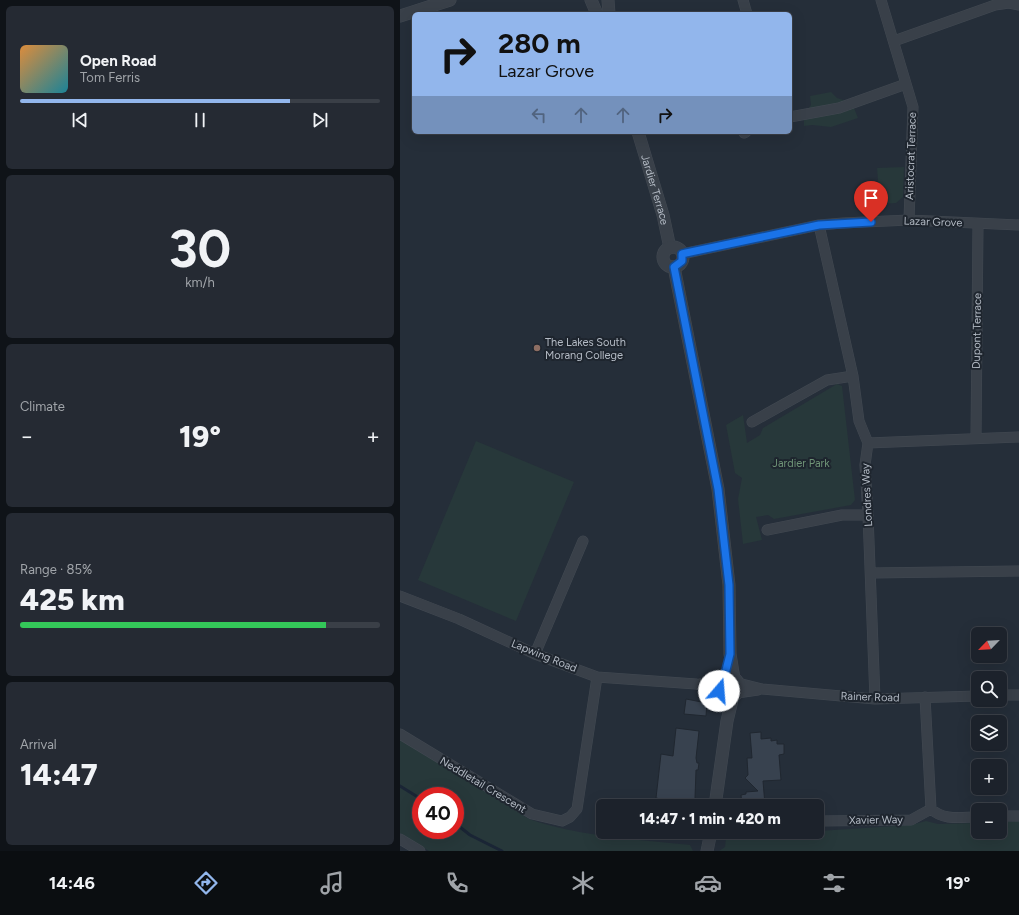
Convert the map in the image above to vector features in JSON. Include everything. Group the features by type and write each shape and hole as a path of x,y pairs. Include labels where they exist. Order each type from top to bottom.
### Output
{"street":[{"path":"412,12 450,0"},
{"path":"591,0 595,12"},
{"path":"608,0 609,12"},
{"path":"743,0 746,12"},
{"name":"Aristocrat Terrace","path":"881,0 913,107 908,220"},
{"path":"894,41 995,5 1009,3 1019,5"},
{"path":"400,16 412,12"},
{"path":"792,117 839,108 906,84"},
{"name":"Jardier Terrace","path":"639,134 663,215 670,248"},
{"name":"Lazar Grove","path":"682,254 819,225 908,220 1019,225"},
{"name":"Dupont Terrace","path":"976,438 978,224"},
{"path":"819,225 853,376 859,421 868,443 1019,437"},
{"path":"670,248 677,249 682,254 682,261 674,267 667,265 663,259 664,253 670,248"},
{"path":"674,267 718,489 729,585 730,654 727,721 716,799"},
{"path":"752,422 827,380 853,376"},
{"name":"Londres Way","path":"868,443 864,465 871,573 874,699"},
{"path":"767,530 842,515 868,515"},
{"path":"535,654 583,541"},
{"path":"871,573 1019,571"},
{"name":"Lapwing Road","path":"400,596 459,619 535,654 597,677 729,687"},
{"name":"Neddletail Crescent","path":"400,734 532,814 562,821 570,817 577,809 597,677"},
{"name":"Rainer Road","path":"729,687 874,699 971,696"},
{"path":"1007,695 1019,695"},
{"path":"925,697 931,809 938,816 971,817"},
{"name":"Xavier Way","path":"824,821 911,820 931,809"},
{"path":"1007,816 1019,816"},
{"path":"400,839 420,851"},
{"path":"707,851 710,839"}],"green space":[{"path":"831,92 837,98 852,103 858,118 831,127 812,125 804,126 804,114 811,105 810,96"},
{"path":"904,167 903,197 896,203 880,204 877,168"},
{"name":"Jardier Park","path":"837,384 842,386 855,500 851,505 774,519 768,515 756,517 762,540 743,544 738,499 742,478 735,473 726,425 743,415 747,443 760,435 763,428"},
{"path":"476,441 574,482 516,621 418,580"},
{"path":"400,739 529,819 568,830 596,835 596,839 629,839 690,845 693,851 429,851 400,833"},
{"path":"926,821 938,824 971,823 971,839 1007,839 1007,822 1019,821 1019,851 719,851 725,847 726,839 824,839 824,831 911,825"}],"building":[{"path":"686,699 707,703 706,716 684,714"},
{"path":"676,728 699,731 696,758 697,763 699,763 698,770 696,770 695,799 656,798 661,754 673,756"},
{"path":"761,732 761,739 771,738 771,741 777,740 777,744 784,744 784,754 779,755 781,780 763,781 764,799 741,799 741,795 746,794 746,792 758,791 745,778 748,775 747,758 752,758 750,733"}],"waterway":[{"path":"400,786 412,793"},
{"path":"464,830 470,835 502,851"}],"place":[{"name":"The Lakes South Morang College","path":"537,348"}],"route":[{"path":"719,691 718,686 724,678 730,654 729,585 723,525 718,489 674,267 682,261 682,254 686,253 819,225 871,222"}]}
